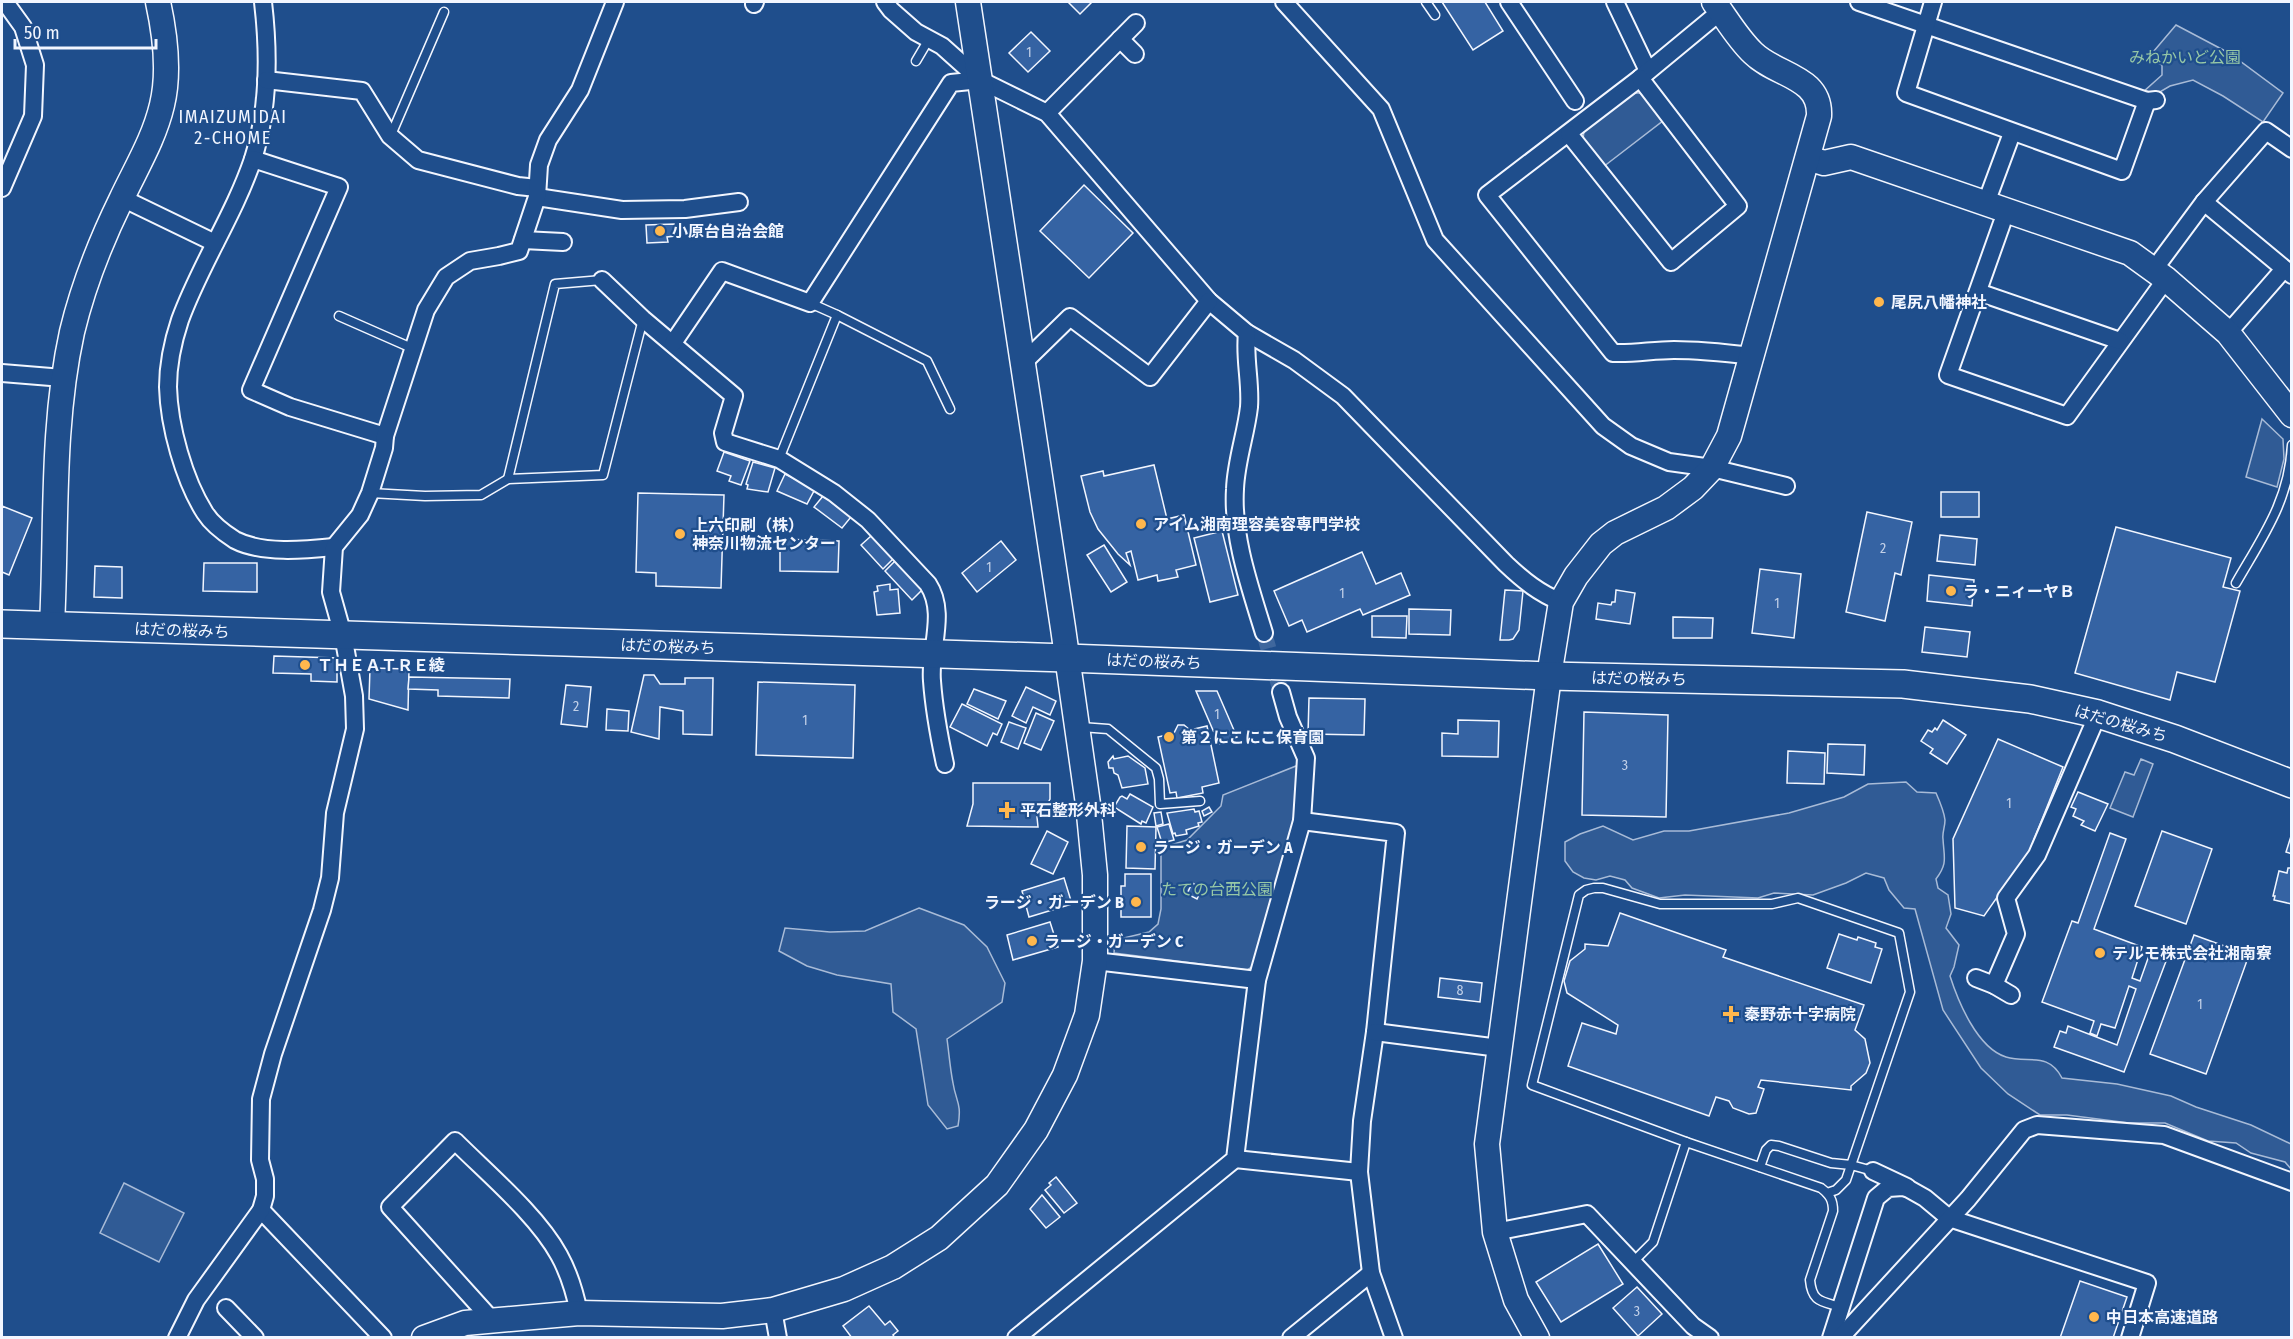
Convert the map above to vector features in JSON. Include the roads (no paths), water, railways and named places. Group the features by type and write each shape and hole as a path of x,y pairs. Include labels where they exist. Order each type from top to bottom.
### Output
{"main road":[{"name":"はだの桜みち","path":"2,624 1549,676 1902,684 2030,699 2098,714 2175,739 2292,784"}],"street":[{"path":"2,189 7,161 33,116 35,64 23,27 5,2"},
{"path":"52,626 58,428 63,378 72,332 95,256 150,142 163,103 166,64 164,28 158,2"},
{"path":"266,2 266,80 262,117 253,159 180,321 171,357 168,387 172,419 190,480 205,514 219,529 237,541 266,548 300,551 334,547"},
{"path":"177,1338 196,1300 261,1210 265,1196 265,1179 264,1168 260,1160 261,1099 273,1054 327,889 335,813 355,729 354,696 343,635 331,592 334,547 360,515 370,493 384,447 385,436 426,310 446,277 470,261 519,250 537,192 539,165 548,140 580,90 615,2"},
{"path":"885,2 916,32 942,46 980,80 1047,113 1209,301 1247,333 1294,360 1343,396 1526,583 1543,595 1562,602"},
{"path":"424,1338 465,1323 579,1313 722,1316 773,1310 844,1289 893,1267 939,1238 997,1185 1036,1130 1065,1076 1087,1015 1095,961 1095,875 1077,726 968,2"},
{"path":"1284,2 1382,109 1435,240 1603,426 1631,446 1669,462 1712,468 1786,486"},
{"path":"1509,2 1575,101"},
{"path":"1569,134 1671,262 1738,206 1644,74 1615,2"},
{"path":"1859,2 1928,25 2152,100 2122,171 1906,93 1928,25 1933,2"},
{"path":"1537,1338 1516,1299 1495,1232 1487,1144 1549,676 1562,602 1576,576 1601,544 1615,533 1666,508 1693,488 1712,468 1730,436 1753,356 1819,116 1817,100 1810,89 1796,77 1764,63 1752,52 1717,6 1644,74 1487,195 1613,353 1636,354 1671,350 1719,351 1753,356"},
{"path":"1047,113 1136,23"},
{"path":"1120,39 1135,54"},
{"path":"266,80 362,91 390,136 418,160 537,192 621,210 685,209 740,202"},
{"path":"673,343 722,271 810,303 951,83 980,80"},
{"path":"2002,223 1948,375 2067,416 2120,341 2204,202 2266,131 2292,149"},
{"path":"1986,204 2012,133"},
{"path":"1808,158 1824,163 1851,157 2130,253 2164,270 2228,333 2292,415"},
{"path":"253,159 339,187 251,390 290,407 385,436"},
{"path":"122,198 215,243"},
{"path":"2204,202 2288,272 2228,333"},
{"path":"523,240 563,242"},
{"path":"602,280 643,319 734,396 723,433 725,442 779,459 854,508 928,584 935,595 936,604 937,623 931,678 937,729 945,764"},
{"path":"1978,292 2120,341"},
{"path":"1024,362 1070,317 1150,377 1209,301"},
{"path":"1247,333 1245,346 1249,372 1249,406 1235,489 1237,528 1246,574 1264,633"},
{"path":"2,373 63,378"},
{"path":"1016,1338 1235,1159 1257,980 1302,821 1306,758 1288,717 1281,692"},
{"path":"1994,985 2016,934 2006,898 2037,855 2098,714"},
{"path":"1302,821 1396,833 1375,1032 1362,1121 1359,1172 1371,1273 1394,1338"},
{"path":"1095,961 1257,980"},
{"path":"1976,978 2011,995"},
{"path":"1375,1032 1499,1048"},
{"path":"1840,1338 1968,1199 2024,1130 2037,1125 2164,1135 2292,1182"},
{"path":"492,1320 390,1207 455,1141 544,1234 559,1255 573,1287 579,1313"},
{"path":"1235,1159 1359,1172"},
{"path":"1873,1171 1916,1192 1950,1218 2147,1283 2130,1338"},
{"path":"1831,1338 1876,1198 1882,1191 1895,1187 1916,1192"},
{"path":"261,1210 383,1338"},
{"path":"1495,1232 1587,1214 1693,1326 1710,1338"},
{"path":"1291,1338 1371,1273"},
{"path":"226,1308 255,1338"},
{"path":"773,1310 778,1338"}],"lane":[{"path":"1426,2 1435,15"},
{"path":"390,136 444,12"},
{"path":"916,61 929,39"},
{"path":"508,479 555,284 602,280"},
{"path":"810,303 927,362 950,409"},
{"path":"779,459 837,315"},
{"path":"339,316 414,349"},
{"path":"370,493 425,496 481,495 508,479 603,475 643,319"},
{"path":"2236,583 2281,503 2292,445"},
{"path":"1077,726 1108,729 1156,768 1160,804 1200,801"},
{"path":"1827,1193 1836,1190 1846,1180 1910,992 1899,933 1798,898 1772,904 1660,904 1603,888 1586,890 1579,895 1532,1085 1686,1142 1821,1188 1833,1204 1833,1211 1810,1280 1811,1291 1818,1300 1840,1307"},
{"path":"1632,1263 1653,1242 1686,1142"},
{"path":"1760,1167 1766,1150 1771,1145 1831,1163 1873,1171"}],"tunnel":[{"path":"1264,633 1281,692"}],"place":[{"name":"小原台自治会館","path":"660,231"},
{"name":"尾尻八幡神社","path":"1879,302"},
{"name":"アイム湘南理容美容専門学校","path":"1141,524"},
{"name":"上六印刷（株） 神奈川物流センター","path":"680,534"},
{"name":"ラ・ニィーヤＢ","path":"1951,591"},
{"name":"ＴＨＥＡＴＲＥ綾","path":"305,665"},
{"name":"第２にこにこ保育園","path":"1169,737"},
{"name":"平石整形外科","path":"1007,810"},
{"name":"ラージ・ガーデン A","path":"1141,847"},
{"name":"ラージ・ガーデン B","path":"1136,902"},
{"name":"ラージ・ガーデン C","path":"1032,941"},
{"name":"テルモ株式会社湘南寮","path":"2100,953"},
{"name":"秦野赤十字病院","path":"1731,1014"},
{"name":"中日本高速道路","path":"2094,1317"}],"district":[{"name":"IMAIZUMIDAI 2-CHOME","path":"233,127"}],"park label":[{"name":"みねかいど公園","path":"2185,57"},
{"name":"たての台西公園","path":"1217,889"}]}
